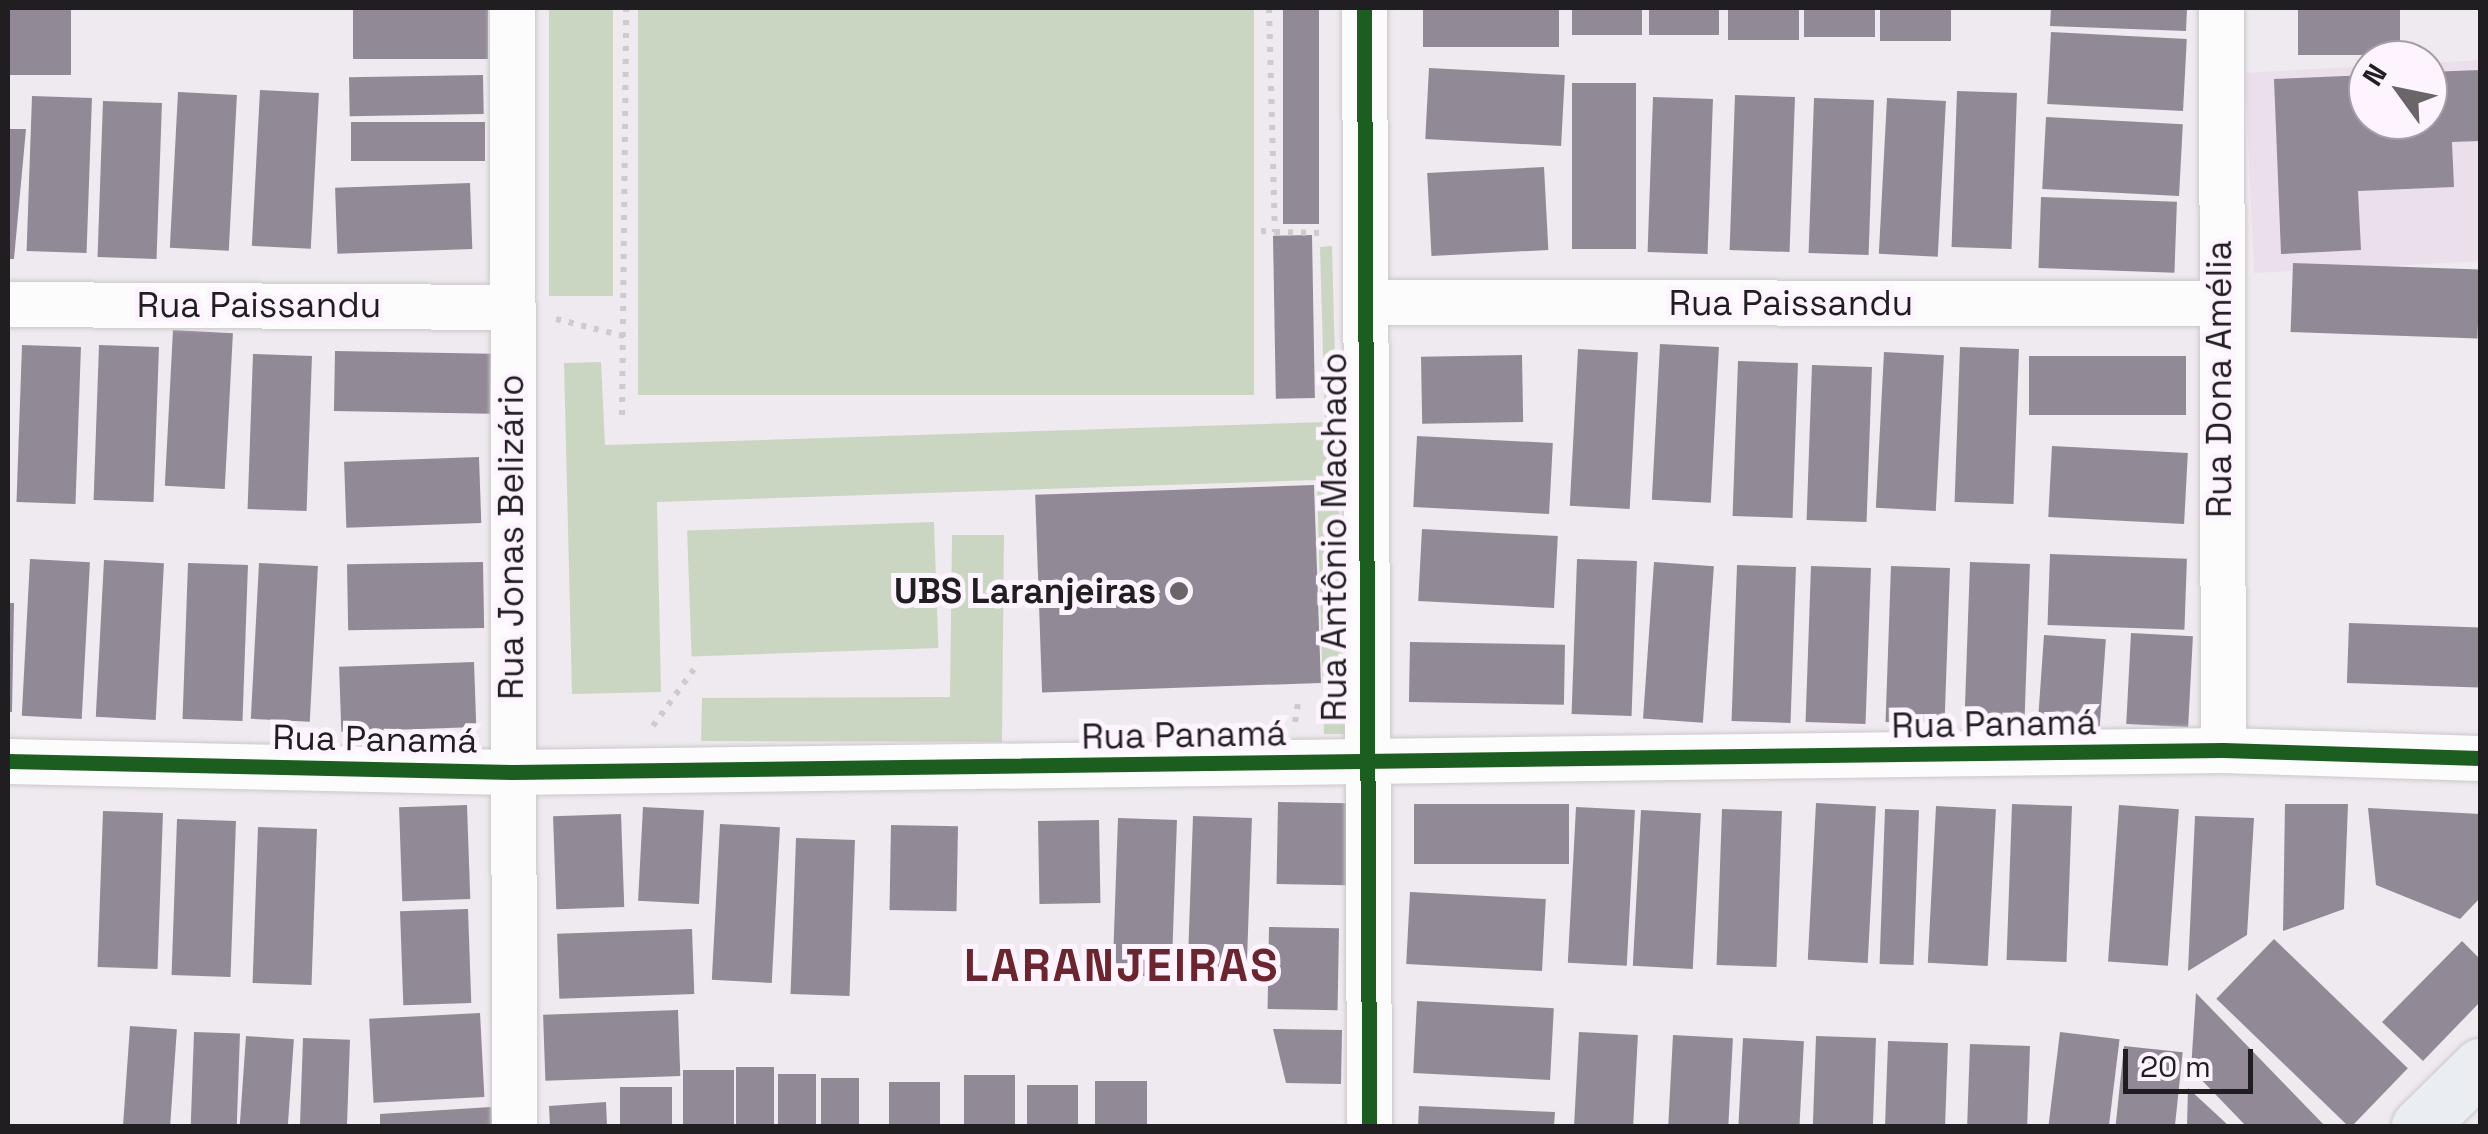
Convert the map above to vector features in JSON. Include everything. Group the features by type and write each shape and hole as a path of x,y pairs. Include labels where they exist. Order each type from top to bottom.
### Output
{"main road":[{"path":"2432,1120 2480,1066"}],"street":[{"name":"Rua Jonas Belizário","path":"512,8 528,311 512,772 514,1126"},
{"name":"Rua Antônio Machado","path":"1364,8 1362,763 1369,1126"},
{"name":"Rua Dona Amélia","path":"2221,8 2217,303 2223,750"},
{"name":"Rua Paissandu","path":"1365,302 2217,303"},
{"name":"Rua Paissandu","path":"8,304 528,311"},
{"name":"Rua Panamá","path":"8,761 512,772 2223,750 2480,758"}],"path":[{"path":"622,415 628,337 626,8"},
{"path":"1269,8 1274,232"},
{"path":"1260,231 1365,240"},
{"path":"528,311 628,337"},
{"path":"643,738 694,669"}],"shaded area":[{"path":"2480,60 2480,261 2254,273 2245,73 2348,67 2348,140 2448,140 2448,62"}],"green space":[{"path":"549,8 613,8 613,296 549,296"},
{"path":"638,8 1254,8 1254,395 638,395"},
{"path":"1332,246 1345,734 1324,734 1317,480 657,502 661,692 572,694 564,363 601,362 605,445 1325,422 1320,247"},
{"path":"934,522 938,648 692,657 687,531"},
{"path":"952,535 1004,535 1002,742 701,741 702,698 950,697"}],"building":[{"path":"8,8 71,8 71,75 8,75"},
{"path":"353,8 488,8 488,59 353,59"},
{"path":"1283,8 1319,8 1319,224 1283,224"},
{"path":"1423,8 1559,8 1559,47 1423,47"},
{"path":"1572,8 1642,8 1642,35 1572,35"},
{"path":"1649,8 1719,8 1719,35 1649,35"},
{"path":"1728,8 1799,8 1799,40 1728,40"},
{"path":"1804,8 1875,8 1875,37 1804,37"},
{"path":"1880,8 1951,8 1951,41 1880,41"},
{"path":"2051,8 2187,8 2186,31 2050,26"},
{"path":"2298,8 2400,8 2400,40 2348,40 2348,55 2298,55"},
{"path":"2051,32 2187,39 2183,111 2047,104"},
{"path":"1429,68 1565,75 1561,146 1425,139"},
{"path":"2480,70 2480,141 2452,142 2454,187 2358,191 2361,250 2281,254 2274,79 2348,76 2348,140 2448,140 2448,71"},
{"path":"483,75 484,114 350,116 349,77"},
{"path":"1572,83 1636,83 1636,249 1572,249"},
{"path":"260,90 319,93 311,249 252,246"},
{"path":"1957,91 2017,93 2012,249 1952,247"},
{"path":"178,92 237,95 229,251 170,248"},
{"path":"1735,95 1795,97 1790,252 1730,250"},
{"path":"32,96 92,98 87,253 27,251"},
{"path":"1653,97 1713,99 1708,254 1648,252"},
{"path":"1814,98 1874,100 1869,255 1809,253"},
{"path":"1887,98 1946,101 1938,257 1879,254"},
{"path":"103,101 162,103 157,259 98,257"},
{"path":"2046,117 2183,124 2179,196 2042,189"},
{"path":"351,122 485,122 485,161 351,161"},
{"path":"8,129 26,129 14,259 8,259"},
{"path":"1544,167 1548,250 1432,256 1427,173"},
{"path":"470,183 472,249 337,254 335,188"},
{"path":"2041,197 2177,202 2174,273 2039,268"},
{"path":"1312,235 1315,398 1276,399 1273,236"},
{"path":"2293,263 2480,270 2477,338 2291,332"},
{"path":"173,330 233,333 225,489 165,486"},
{"path":"1660,344 1719,347 1711,503 1652,500"},
{"path":"22,345 81,347 75,504 17,502"},
{"path":"99,345 159,347 154,502 94,500"},
{"path":"1960,347 2019,349 2014,504 1955,502"},
{"path":"1578,349 1638,352 1630,509 1570,506"},
{"path":"335,351 491,354 490,414 334,411"},
{"path":"1884,352 1944,355 1936,511 1876,508"},
{"path":"253,354 312,356 307,511 248,509"},
{"path":"1522,355 1523,422 1422,424 1421,357"},
{"path":"2029,356 2186,356 2186,415 2029,415"},
{"path":"1738,361 1798,363 1793,518 1733,516"},
{"path":"1812,365 1872,367 1867,522 1807,520"},
{"path":"1417,436 1553,443 1549,514 1413,507"},
{"path":"2052,446 2188,453 2184,524 2048,517"},
{"path":"479,457 481,523 346,528 344,462"},
{"name":"UBS Laranjeiras","path":"1314,485 1321,683 1042,693 1035,495"},
{"path":"1422,529 1558,536 1554,608 1418,601"},
{"path":"2050,554 2187,559 2184,630 2048,625"},
{"path":"30,559 90,562 82,719 22,716"},
{"path":"1577,559 1637,561 1632,716 1572,714"},
{"path":"104,560 164,563 156,720 96,717"},
{"path":"483,562 484,628 348,630 347,564"},
{"path":"1654,562 1714,566 1703,723 1643,719"},
{"path":"1970,562 2030,564 2025,720 1965,718"},
{"path":"188,563 248,565 243,721 183,719"},
{"path":"259,563 318,566 310,722 251,719"},
{"path":"1737,565 1796,567 1791,723 1732,721"},
{"path":"1811,566 1871,568 1866,724 1806,722"},
{"path":"1891,566 1950,568 1945,724 1886,722"},
{"path":"8,603 14,603 12,712 8,712"},
{"path":"2349,623 2480,628 2478,688 2347,683"},
{"path":"2131,633 2193,636 2188,727 2126,724"},
{"path":"2044,635 2106,639 2099,731 2038,727"},
{"path":"1410,642 1565,645 1564,705 1409,702"},
{"path":"474,662 476,727 341,732 339,667"},
{"path":"1278,802 1348,803 1347,885 1277,884"},
{"path":"1816,803 1876,806 1868,963 1808,960"},
{"path":"1414,804 1569,804 1569,864 1414,864"},
{"path":"2012,804 2072,806 2067,962 2007,960"},
{"path":"2285,804 2348,804 2344,909 2283,931"},
{"path":"467,805 470,899 402,901 399,807"},
{"path":"2119,805 2179,809 2168,966 2108,962"},
{"path":"1936,806 1996,809 1988,966 1928,963"},
{"path":"643,807 704,810 699,904 638,901"},
{"path":"1576,807 1635,810 1627,966 1568,963"},
{"path":"2368,808 2480,814 2480,898 2460,919 2376,885"},
{"path":"1722,809 1782,811 1777,967 1717,965"},
{"path":"1885,809 1919,810 1914,965 1880,964"},
{"path":"1641,810 1701,813 1693,969 1633,966"},
{"path":"103,811 163,813 158,969 98,967"},
{"path":"621,814 624,907 556,909 553,816"},
{"path":"1193,816 1252,818 1247,974 1188,972"},
{"path":"2195,816 2254,818 2247,935 2188,971"},
{"path":"1118,818 1177,820 1171,977 1113,975"},
{"path":"177,819 236,821 231,977 172,975"},
{"path":"1099,820 1100,903 1039,904 1038,821"},
{"path":"720,824 780,827 772,983 712,980"},
{"path":"891,825 958,826 957,911 890,910"},
{"path":"258,827 317,829 312,985 253,983"},
{"path":"796,838 855,840 850,996 791,994"},
{"path":"1410,892 1546,899 1542,971 1406,964"},
{"path":"468,909 471,1003 403,1005 400,911"},
{"path":"1269,927 1339,928 1338,1010 1268,1009"},
{"path":"692,929 694,994 559,999 557,934"},
{"path":"2274,939 2408,1068 2348,1126 2216,999"},
{"path":"2462,941 2480,959 2480,1002 2423,1061 2382,1022"},
{"path":"2196,993 2325,1126 2246,1126 2191,1069"},
{"path":"1417,1001 1554,1008 1550,1080 1413,1073"},
{"path":"678,1010 680,1076 545,1081 543,1015"},
{"path":"480,1013 484,1097 374,1103 369,1019"},
{"path":"130,1026 177,1029 170,1126 123,1126"},
{"path":"1273,1029 1342,1030 1341,1084 1286,1083"},
{"path":"194,1032 240,1034 237,1126 191,1126"},
{"path":"1579,1032 1638,1035 1633,1126 1574,1126"},
{"path":"2060,1032 2120,1039 2109,1126 2048,1126"},
{"path":"1673,1035 1733,1038 1728,1126 1668,1126"},
{"path":"246,1036 294,1039 288,1126 240,1126"},
{"path":"1816,1036 1876,1038 1873,1126 1813,1126"},
{"path":"303,1038 350,1040 347,1126 300,1126"},
{"path":"1743,1038 1804,1041 1799,1126 1738,1126"},
{"path":"1888,1041 1948,1043 1945,1126 1885,1126"},
{"path":"1970,1044 2030,1046 2027,1126 1967,1126"},
{"path":"2124,1046 2183,1052 2175,1126 2116,1126"},
{"path":"736,1067 774,1067 774,1126 736,1126"},
{"path":"683,1070 734,1070 734,1126 683,1126"},
{"path":"778,1074 816,1074 816,1126 778,1126"},
{"path":"964,1075 1015,1075 1015,1126 964,1126"},
{"path":"821,1078 859,1078 859,1126 821,1126"},
{"path":"1095,1081 1147,1081 1147,1126 1095,1126"},
{"path":"889,1082 940,1082 940,1126 889,1126"},
{"path":"1027,1085 1078,1085 1078,1126 1027,1126"},
{"path":"620,1087 672,1087 672,1126 620,1126"},
{"path":"2188,1088 2229,1126 2187,1126"},
{"path":"606,1102 607,1126 550,1126 549,1106"},
{"path":"1419,1106 1555,1112 1554,1126 1418,1126"},
{"path":"491,1107 492,1126 380,1126 380,1114"}],"cycle path":[{"path":"1364,8 1369,1126"},
{"path":"8,761 512,772 2223,750 2480,758"}],"place":[{"name":"UBS Laranjeiras","path":"1179,591"}],"district":[{"name":"LARANJEIRAS","path":"1122,966"}]}
